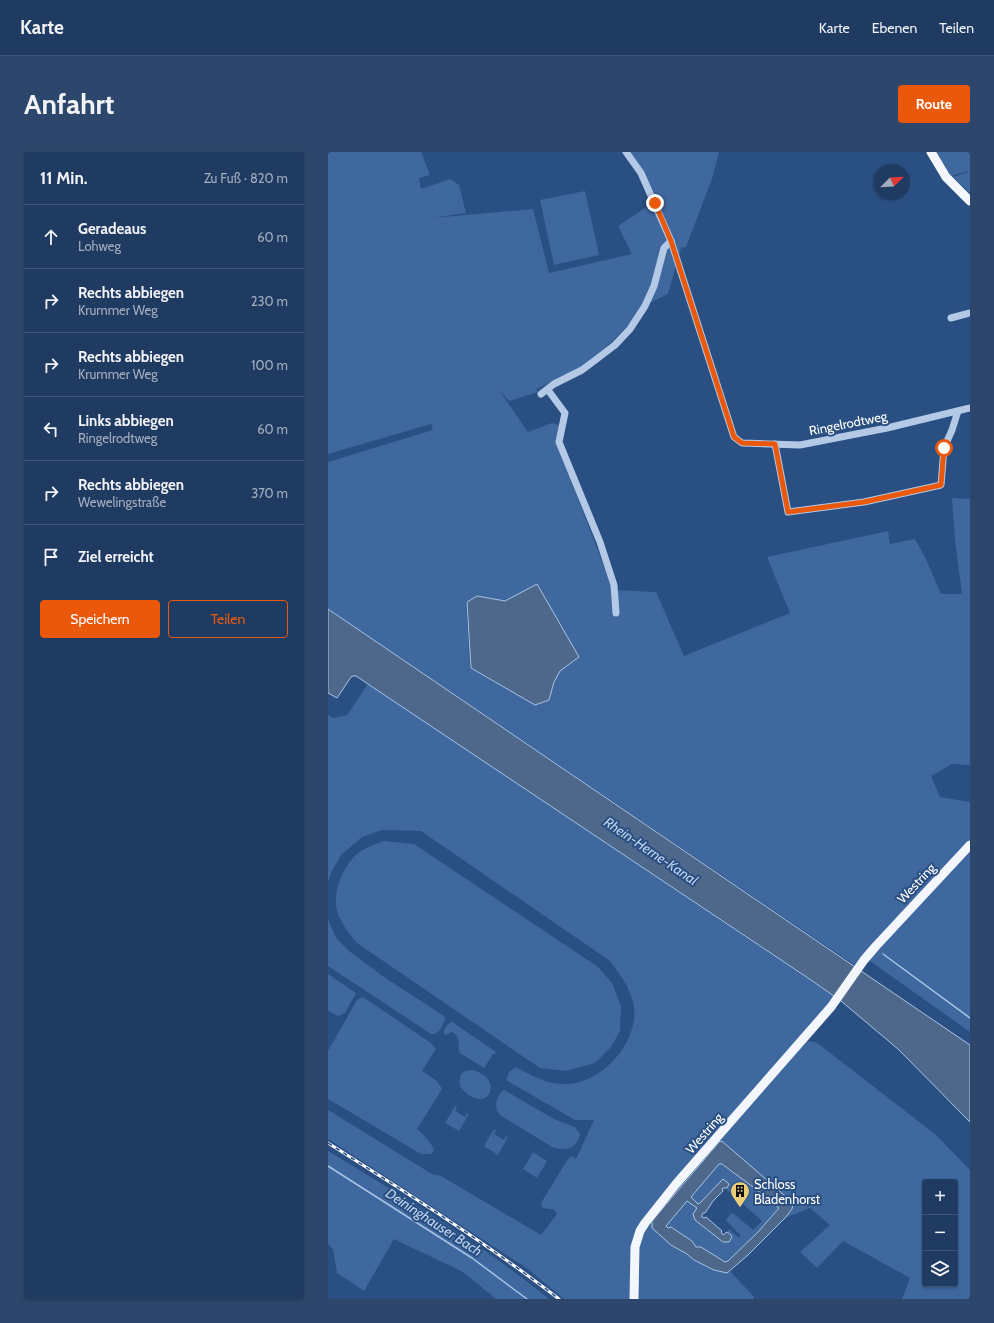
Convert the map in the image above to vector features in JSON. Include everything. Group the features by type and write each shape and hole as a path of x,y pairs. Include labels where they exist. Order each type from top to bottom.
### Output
{"main road":[{"path":"931,152 946,177 970,201"},
{"name":"Westring","path":"634,1299 634,1255 638,1236 645,1223 676,1184 835,1003 866,957 970,845"}],"street":[{"path":"616,612 614,585 610,571 600,542 559,442 565,413 545,392 554,384 582,370 615,345 630,329 646,306 654,286 664,248 671,241 641,173 626,152"},
{"name":"Ringelrodtweg","path":"671,241 734,437 742,443 800,445 887,428 970,408"},
{"path":"951,318 970,313"},
{"path":"775,444 788,512 864,502 941,485 944,448 958,411"}],"shaded area":[{"path":"328,152 421,152 430,175 419,178 421,189 450,179 459,185 466,213 432,218 533,209 549,273 632,254 618,226 651,204 641,179 624,152 719,152 712,179 686,247 681,248 668,294 643,306 632,321 613,341 584,365 563,377 536,389 538,392 509,401 499,390 528,432 552,423 561,426 557,444 613,590 656,592 684,656 790,613 767,557 888,531 890,544 915,539 925,557 941,594 962,594 955,540 952,498 970,499 970,765 952,764 931,776 940,797 970,802 970,1032 863,956 856,966 328,609 328,462 433,430 431,424 328,454","holes":["537,585 579,657 560,671 554,682 548,700 536,705 470,668 466,602 477,596 505,601"]},
{"path":"936,152 970,152 970,193 953,177 968,171 951,176"},
{"path":"585,191 599,255 554,265 540,200"},
{"path":"368,684 834,996 811,1025 643,1218 637,1231 631,1299 564,1299 528,1269 328,1139 328,1110 432,1174 441,1176 541,1235 557,1214 553,1209 542,1207 541,1203 566,1162 571,1156 576,1159 594,1120 575,1120 506,1080 509,1072 516,1067 532,1076 561,1084 575,1083 589,1078 602,1071 614,1060 630,1035 634,1020 633,1000 621,976 610,961 421,831 382,830 362,837 341,855 328,882 328,715 334,718 347,715"},
{"path":"383,841 414,844 598,967 612,983 621,1006 620,1031 611,1047 595,1063 566,1071 540,1068 357,943 341,920 337,911 336,895 338,887 349,862 363,850"},
{"path":"328,919 336,938 349,951 384,977 444,1016 445,1020 438,1032 431,1034 328,966"},
{"path":"328,974 356,993 345,1013 338,1016 328,1011"},
{"path":"363,997 431,1043 436,1049 422,1071 437,1081 442,1089 417,1129 433,1147 434,1150 431,1154 421,1154 328,1099 328,1051 357,1000"},
{"path":"452,1022 496,1052 484,1068 460,1053 458,1039 452,1032 445,1035 444,1034 446,1026"},
{"path":"806,1042 815,1042 936,1135 970,1170 970,1299 902,1299 910,1278 843,1241 817,1268 800,1252 830,1225 810,1208 785,1218 792,1209 790,1200 720,1141 652,1220 671,1245 687,1254 694,1260 714,1270 727,1273 730,1271 754,1297 753,1299 636,1299 636,1264 641,1238 657,1211"},
{"path":"472,1070 482,1074 488,1079 491,1086 487,1097 482,1099 474,1098 461,1088 459,1082 461,1074"},
{"path":"504,1090 554,1119 575,1127 580,1134 576,1143 570,1148 566,1149 552,1147 500,1115 496,1102 501,1092"},
{"path":"455,1106 457,1107 455,1111 465,1117 467,1113 469,1114 459,1131 445,1123"},
{"path":"494,1129 496,1130 494,1134 504,1140 506,1136 508,1137 498,1155 484,1146"},
{"path":"328,1151 413,1203 469,1240 523,1278 549,1299 496,1299 463,1272 394,1239 364,1291 337,1273 333,1249 328,1244"},
{"path":"533,1152 547,1161 537,1178 523,1169"},
{"path":"719,1164 726,1167 779,1208 759,1231 728,1261 725,1262 697,1247 666,1226 687,1201 697,1208 695,1220 723,1242 729,1233 727,1232 729,1229 739,1238 741,1236 726,1220 731,1213 753,1230 762,1221 727,1190 729,1184 723,1179 700,1203 698,1204 692,1199 691,1196"}],"water":[{"path":"537,584 579,657 560,671 554,682 549,700 535,705 471,668 467,602 477,596 505,601"},
{"name":"Rhein-Herne-Kanal","path":"328,609 970,1045 970,1122 898,1049 841,1001 811,980 356,676 351,677 337,698 328,693"},
{"path":"720,1141 723,1142 793,1204 792,1209 785,1218 748,1255 727,1273 714,1270 694,1260 687,1254 671,1245 652,1228 652,1221","holes":["719,1164 722,1164 779,1208 759,1231 728,1261 725,1262 701,1247 696,1247 692,1241 671,1227 668,1228 666,1226 687,1201 697,1208 693,1214 695,1220 723,1242 729,1242 732,1237 731,1235 727,1232 723,1235 721,1232 722,1231 706,1217 702,1217 703,1213 705,1213 713,1201 723,1191 722,1189 727,1188 729,1184 723,1179 698,1204 691,1197"]}],"waterway":[{"path":"883,954 970,1018"},
{"name":"Deininghauser Bach","path":"328,1166 472,1258 527,1299"}],"railway":[{"path":"328,1143 474,1238 559,1299"}],"place":[{"name":"Schloss Bladenhorst","path":"740,1208"}],"route":[{"path":"655,203 671,241 734,437 742,443 775,444 788,512 864,502 941,485 944,448"}]}
